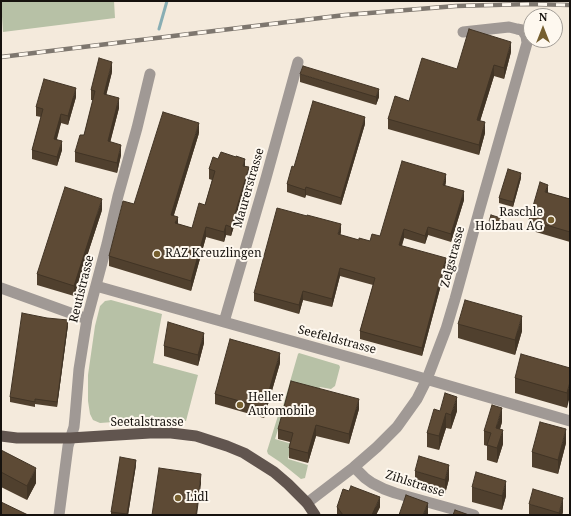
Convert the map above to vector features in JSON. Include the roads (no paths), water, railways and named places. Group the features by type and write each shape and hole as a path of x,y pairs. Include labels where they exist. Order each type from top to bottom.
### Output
{"main road":[{"name":"Seetalstrasse","path":"1,436 17,438 70,438 150,433 171,433 196,436 227,446 256,460 288,484 307,503 315,515"}],"street":[{"name":"Zelgstrasse","path":"307,503 377,448 397,427 417,399 446,329 527,43 526,36 522,30 508,27 463,32"},
{"name":"Maurerstrasse","path":"224,322 298,62"},
{"name":"Reutistrasse","path":"59,515 68,446 75,417 79,369 87,319 150,74"},
{"name":"Seefeldstrasse","path":"96,286 570,421"},
{"path":"1,288 87,319"},
{"name":"Zihlstrasse","path":"354,467 365,478 384,489 474,515"}],"waterway":[{"path":"159,29 167,1"}],"railway":[{"path":"1,57 345,15 456,6 530,4 570,5"}],"place":[{"name":"Raschle Holzbau AG","path":"551,220"},
{"name":"RAZ Kreuzlingen","path":"157,254"},
{"name":"Heller Automobile","path":"240,405"},
{"name":"Lidl","path":"178,498"}]}
